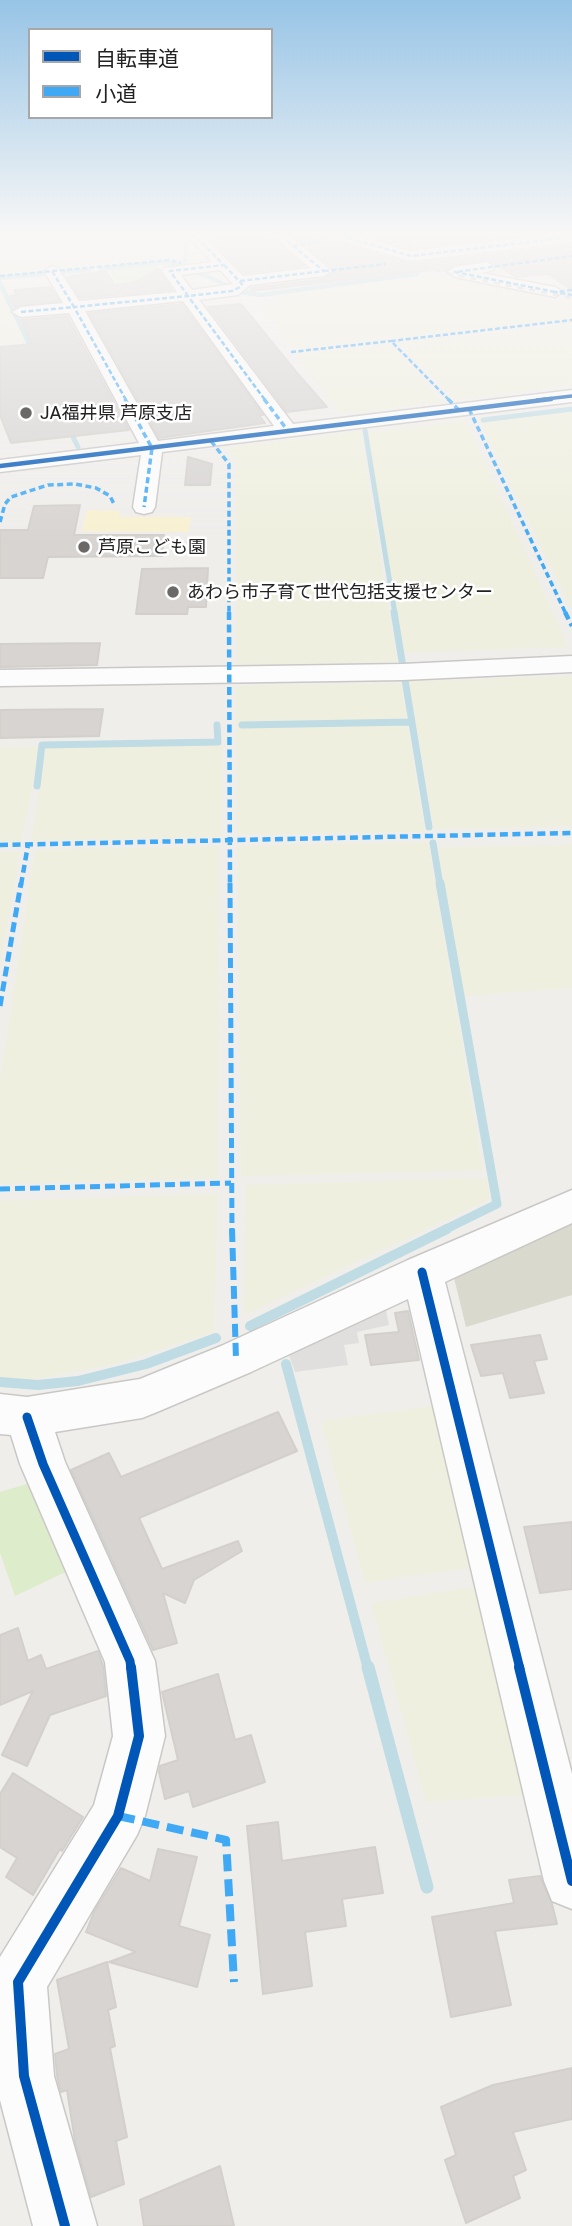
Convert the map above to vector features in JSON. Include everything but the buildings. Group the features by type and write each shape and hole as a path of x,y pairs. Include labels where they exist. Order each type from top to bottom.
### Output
{"street":[{"path":"90,336 152,448 144,507"},
{"path":"218,336 288,431"},
{"path":"0,466 572,396"},
{"path":"0,678 403,672 572,664"},
{"path":"65,2226 12,2075 18,1982 118,1816 139,1735 130,1661 43,1464 13,1416 142,1398 236,1359 572,1206"},
{"path":"422,1272 572,1881"}],"shaded area":[{"path":"572,1216 572,1295 466,1327 453,1274"},
{"path":"385,1305 389,1325 357,1332 359,1343 344,1345 348,1365 295,1372 289,1355"}],"green space":[{"path":"0,336 21,336 24,342 0,344"},
{"path":"283,336 416,336 294,349"},
{"path":"464,336 572,336 572,385 455,400 399,343"},
{"path":"390,344 443,402 341,414 295,355"},
{"path":"572,410 572,610 480,421"},
{"path":"466,420 568,647 402,653 365,433"},
{"path":"360,431 397,662 237,665 236,459 226,448"},
{"path":"572,676 572,826 434,829 409,681"},
{"path":"401,683 424,832 237,835 236,686"},
{"path":"222,745 221,837 31,841 46,748"},
{"path":"0,747 40,747 21,842 0,842"},
{"path":"428,842 483,1170 241,1176 237,846"},
{"path":"572,845 572,988 464,996 438,847"},
{"path":"219,846 218,1178 0,1184 0,1080 35,850"},
{"path":"0,852 20,852 0,969"},
{"path":"486,1178 490,1199 244,1315 246,1185"},
{"path":"218,1194 214,1332 118,1363 37,1379 0,1378 0,1201"},
{"path":"440,1405 476,1567 365,1583 321,1421"},
{"path":"30,1483 72,1569 15,1596 0,1553 0,1492"},
{"path":"480,1586 531,1795 426,1802 371,1603"}],"sand":[{"path":"87,510 120,511 119,517 191,517 188,532 82,531"}],"waterway":[{"path":"25,336 34,354"},
{"path":"483,420 572,409"},
{"path":"68,427 78,447"},
{"path":"365,430 395,614"},
{"path":"394,612 412,722"},
{"path":"242,725 412,722"},
{"path":"412,722 429,827"},
{"path":"37,786 42,745 218,742 217,725"},
{"path":"433,843 440,885"},
{"path":"440,883 497,1204 444,1230"},
{"path":"250,1326 447,1229"},
{"path":"0,1382 38,1385 78,1381 146,1364 216,1338"},
{"path":"286,1364 368,1669"},
{"path":"368,1667 427,1887"}],"marked path":[{"path":"90,336 152,448 144,507"},
{"path":"218,336 288,431"},
{"path":"435,336 391,341 459,410"},
{"path":"291,352 391,341"},
{"path":"469,409 572,626"},
{"path":"211,441 229,464 231,1183 236,1359"},
{"path":"0,522 5,504 11,497 48,485 75,484 96,488 110,496 115,506"},
{"path":"0,845 572,833"},
{"path":"0,1006 28,845"},
{"path":"0,1189 231,1183"},
{"path":"118,1816 226,1840 234,1982"}],"cycle path":[{"path":"0,466 572,396"},
{"path":"422,1272 572,1881"},
{"path":"27,1417 43,1464 130,1661 139,1736 118,1816 18,1982 24,2076 65,2226"}],"place":[{"name":"JA福井県 芦原支店","path":"26,413"},
{"name":"芦原こども園","path":"84,547"},
{"name":"あわら市子育て世代包括支援センター","path":"173,592"}]}
